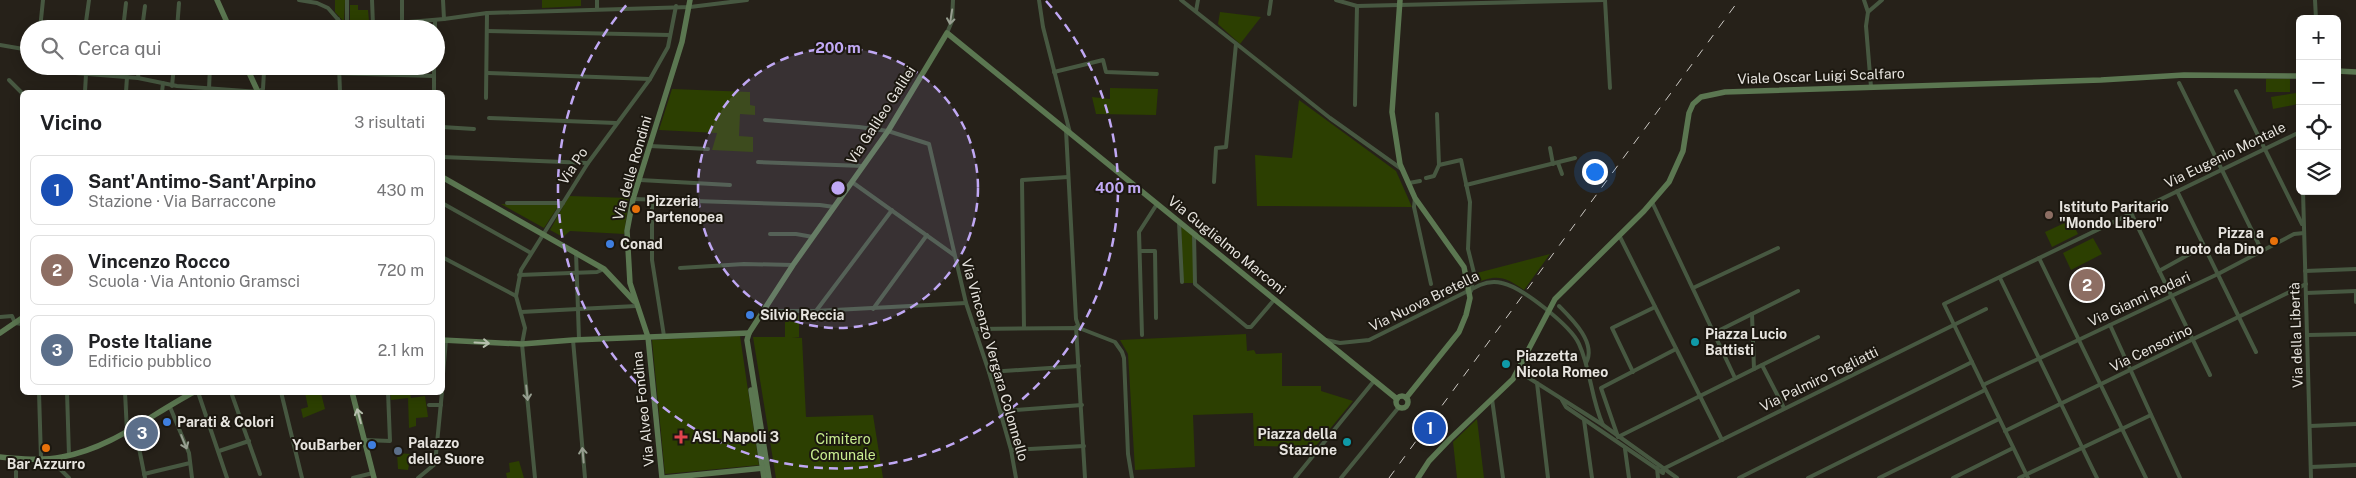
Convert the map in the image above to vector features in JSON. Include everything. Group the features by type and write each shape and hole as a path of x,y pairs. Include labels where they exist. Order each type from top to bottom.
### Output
{"street":[{"path":"41,20 43,0"},
{"path":"86,20 89,0"},
{"path":"217,0 226,20"},
{"path":"299,0 317,1 328,8 338,19"},
{"path":"347,0 347,20"},
{"path":"372,0 373,20"},
{"path":"402,0 402,20"},
{"path":"443,0 444,19"},
{"path":"597,8 598,0"},
{"path":"626,0 626,7"},
{"path":"662,0 662,6"},
{"path":"435,20 487,13 676,6 690,3 747,0"},
{"path":"947,33 952,21 953,0"},
{"path":"1039,0 1068,132 1068,177 1085,478"},
{"path":"1181,0 1330,118 1403,170"},
{"path":"1196,12 1198,0"},
{"path":"1269,14 1271,0"},
{"path":"1336,0 1357,6 1400,2 1605,0 1610,88"},
{"path":"1864,0 1868,12 1866,26 1871,87"},
{"path":"1868,12 1882,0"},
{"path":"2315,0 2316,15"},
{"path":"1400,2 1392,112 1394,133 1403,170 1416,198 1464,266 1470,298"},
{"path":"124,20 126,3"},
{"path":"178,20 180,3"},
{"name":"Via delle Rondini","path":"648,337 630,283 627,231 633,199 682,42 690,3"},
{"path":"143,20 144,6"},
{"name":"Via Po","path":"535,478 522,344 525,328 516,296 519,275 588,163 650,79 668,47 676,6"},
{"path":"1355,105 1357,6"},
{"path":"486,98 488,73 487,13"},
{"path":"488,31 670,35"},
{"name":"Via Galileo Galilei","path":"749,333 793,265 888,131 947,33"},
{"name":"Via Guglielmo Marconi","path":"947,33 1397,399"},
{"path":"1214,182 1216,148 1226,147 1236,44"},
{"path":"0,45 20,48"},
{"path":"1054,72 1103,60 1106,72 1158,74"},
{"path":"2341,71 2356,72"},
{"path":"488,73 650,79"},
{"path":"85,90 86,75"},
{"path":"102,75 138,78 198,90 217,90"},
{"path":"172,86 173,75"},
{"path":"209,89 210,75"},
{"path":"250,75 257,90"},
{"path":"261,90 264,75"},
{"path":"339,75 340,90"},
{"path":"386,75 434,76 434,90"},
{"name":"Viale Oscar Luigi Scalfaro","path":"1418,478 1429,461 1513,379 1555,299 1652,202 1669,182 1683,151 1689,113 1693,104 1701,98 1725,92 2101,80 2184,75 2296,75"},
{"path":"126,77 126,90"},
{"path":"9,80 20,91"},
{"path":"162,90 163,84"},
{"path":"2179,84 2262,251"},
{"path":"2236,92 2303,224"},
{"path":"1426,178 1434,176 1439,166 1437,114"},
{"path":"489,118 616,123"},
{"path":"765,120 839,124 888,131"},
{"path":"445,127 474,129"},
{"name":"Via Vincenzo Vergara Colonnello","path":"888,131 929,144 966,304 976,328 989,372 1011,450 1016,478"},
{"name":"Via Eugenio Montale","path":"1954,325 1944,304 2296,134"},
{"path":"650,146 708,150"},
{"path":"1550,148 1562,174"},
{"path":"445,157 588,163"},
{"path":"1466,185 1575,158"},
{"path":"1399,407 1407,406 1406,398 1459,332 1466,315 1474,274 1468,249 1470,202 1461,160 1439,166"},
{"path":"758,162 863,166"},
{"path":"1024,328 1022,180 1068,177"},
{"path":"445,179 576,251 604,269 636,304"},
{"path":"640,180 730,185"},
{"path":"1409,183 1420,181"},
{"path":"852,182 955,256"},
{"path":"2177,191 2256,352"},
{"name":"Via della Libertà","path":"2303,195 2311,478"},
{"path":"1416,198 1414,207 1431,284"},
{"path":"633,199 834,207"},
{"path":"652,200 652,260 664,336"},
{"path":"507,203 563,202"},
{"path":"1652,202 1735,378"},
{"path":"1142,335 1139,232 1156,204"},
{"path":"445,205 531,253"},
{"path":"816,311 892,210"},
{"path":"2131,213 2210,375"},
{"path":"1179,222 1182,282"},
{"name":"Via Gianni Rodari","path":"1808,478 2039,358 2171,294 2218,274 2294,234 2304,233"},
{"path":"770,234 796,234 813,237"},
{"path":"1194,234 1195,284 1247,327 1251,327 1274,300"},
{"path":"873,309 927,235"},
{"path":"1619,235 1722,440"},
{"path":"2159,270 2204,246"},
{"path":"1693,288 1778,248"},
{"path":"576,251 578,309 576,340 585,478"},
{"path":"1140,251 1155,251 1156,318"},
{"path":"2039,258 2146,478"},
{"path":"445,259 516,296"},
{"path":"680,268 744,264 793,265"},
{"path":"519,275 597,272 604,269"},
{"path":"2305,271 2356,270"},
{"path":"2000,278 2097,478"},
{"name":"Via Nuova Bretella","path":"1322,338 1340,343 1369,340 1480,285 1498,282 1506,284 1520,291 1555,317 1575,337 1586,363 1593,398 1603,426"},
{"name":"Via Censorino","path":"2005,431 2306,284"},
{"path":"1714,333 1798,291"},
{"path":"2306,293 2356,291 2356,302"},
{"path":"521,312 636,304"},
{"path":"762,311 816,311 966,304"},
{"path":"1559,306 1576,323 1585,340 1589,355 1586,363"},
{"path":"1633,372 1612,328 1655,307"},
{"name":"Via Palmiro Togliatti","path":"1664,469 1986,309"},
{"path":"1752,314 1754,369"},
{"path":"0,317 12,316 15,323"},
{"path":"0,333 20,319"},
{"path":"15,323 20,324"},
{"path":"1954,325 2027,476"},
{"path":"2110,325 2180,478"},
{"path":"976,328 1078,328 1115,342 1122,352 1128,454 1132,478"},
{"path":"742,333 765,468 769,478"},
{"path":"445,340 522,344 749,333 747,340 765,468 764,478"},
{"path":"2308,335 2356,334"},
{"name":"Via Alveo Fondina","path":"648,337 663,478"},
{"path":"1618,437 1818,337"},
{"path":"1618,437 1601,388 1676,349"},
{"path":"1739,478 1972,362"},
{"path":"1762,365 1784,408"},
{"path":"989,372 1079,366"},
{"path":"1518,370 1678,478"},
{"path":"1295,478 1374,381"},
{"path":"1538,383 1548,478"},
{"path":"39,395 41,459"},
{"path":"67,395 69,456"},
{"path":"125,395 127,432"},
{"path":"0,457 50,459 69,456 96,448 135,428 170,407 185,395"},
{"path":"199,395 227,478"},
{"path":"232,395 260,474"},
{"path":"282,395 302,478"},
{"path":"353,395 373,476 353,478"},
{"path":"365,440 390,441 388,395"},
{"path":"418,478 434,464 442,395"},
{"path":"1399,407 1397,399 1401,396 1406,398"},
{"path":"1492,399 1503,478"},
{"path":"1562,400 1566,407 1625,449 1663,473 1664,469"},
{"path":"429,405 441,405"},
{"path":"1000,411 1082,406"},
{"path":"170,407 189,453 192,478"},
{"path":"1341,478 1399,407"},
{"path":"2019,478 2027,476 2151,415"},
{"path":"1879,478 1999,419"},
{"path":"1584,420 1592,478"},
{"path":"2310,426 2356,424"},
{"path":"135,428 145,476 190,463"},
{"path":"219,451 248,442"},
{"path":"1011,450 1084,446"},
{"path":"1953,478 2013,448"},
{"path":"1625,449 1629,478"},
{"path":"16,458 16,478"},
{"path":"50,459 69,478"},
{"path":"2311,468 2356,466"},
{"path":"663,478 765,468"},
{"path":"1657,468 1658,478"}],"green space":[{"path":"335,0 345,0 344,20 335,12"},
{"path":"542,0 581,0 581,6 542,8"},
{"path":"350,5 358,5 358,10 368,10 369,20 350,20"},
{"path":"1220,12 1261,17 1240,44 1218,24"},
{"path":"2266,79 2290,79 2290,92 2266,92"},
{"path":"1110,88 1158,89 1156,115 1096,114 1092,97 1110,99"},
{"path":"672,89 750,92 750,105 755,106 755,115 740,114 739,136 753,137 753,152 712,150 717,133 659,130"},
{"path":"2296,93 2296,104 2273,109 2271,97"},
{"path":"1299,100 1396,171 1412,207 1257,206 1255,155 1292,158"},
{"path":"569,196 629,198 624,234 570,231 563,237 550,230"},
{"path":"501,204 559,205 544,228"},
{"path":"2071,220 2078,234 2052,247 2045,232"},
{"path":"1181,225 1193,236 1194,283 1183,283"},
{"path":"2093,238 2102,254 2071,270 2063,253"},
{"path":"1550,254 1524,290 1512,282 1501,278 1490,278 1476,283 1477,273"},
{"name":"Cimitero Comunale","path":"785,315 799,315 799,337 792,337 802,338 806,417 873,415 883,478 776,478 753,337 785,337"},
{"path":"1246,334 1247,351 1254,350 1256,354 1282,353 1282,386 1321,386 1321,391 1353,401 1315,447 1254,446 1253,413 1193,415 1195,467 1135,470 1128,354 1120,340"},
{"path":"740,336 759,465 665,474 652,340"},
{"path":"305,395 322,395 325,409 303,418 301,409 308,407"},
{"path":"390,395 410,395 411,398 425,396 428,417 416,418 416,426 409,428 408,398 391,400"},
{"path":"1477,419 1484,478 1457,478 1453,442"},
{"path":"397,453 411,454 408,470 398,469"},
{"path":"519,461 524,478 507,478 506,473 510,472 509,463"}],"railway":[{"path":"1389,478 1739,0"}],"place":[{"name":"Pizzeria Partenopea","path":"636,209"},
{"name":"Istituto Paritario \"Mondo Libero\"","path":"2049,215"},
{"name":"Pizza a ruoto da Dino","path":"2274,241"},
{"name":"Conad","path":"610,244"},
{"name":"Vincenzo Rocco","path":"2087,285"},
{"name":"Silvio Reccia","path":"750,315"},
{"name":"Piazza Lucio Battisti","path":"1695,342"},
{"name":"Piazzetta Nicola Romeo","path":"1506,364"},
{"name":"Parati & Colori","path":"167,422"},
{"name":"Sant'Antimo-Sant'Arpino","path":"1430,428"},
{"name":"Poste Italiane","path":"142,433"},
{"name":"ASL Napoli 3","path":"681,437"},
{"name":"Piazza della Stazione","path":"1347,442"},
{"name":"YouBarber","path":"372,445"},
{"name":"Bar Azzurro","path":"46,448"},
{"name":"Palazzo delle Suore","path":"398,451"}]}
